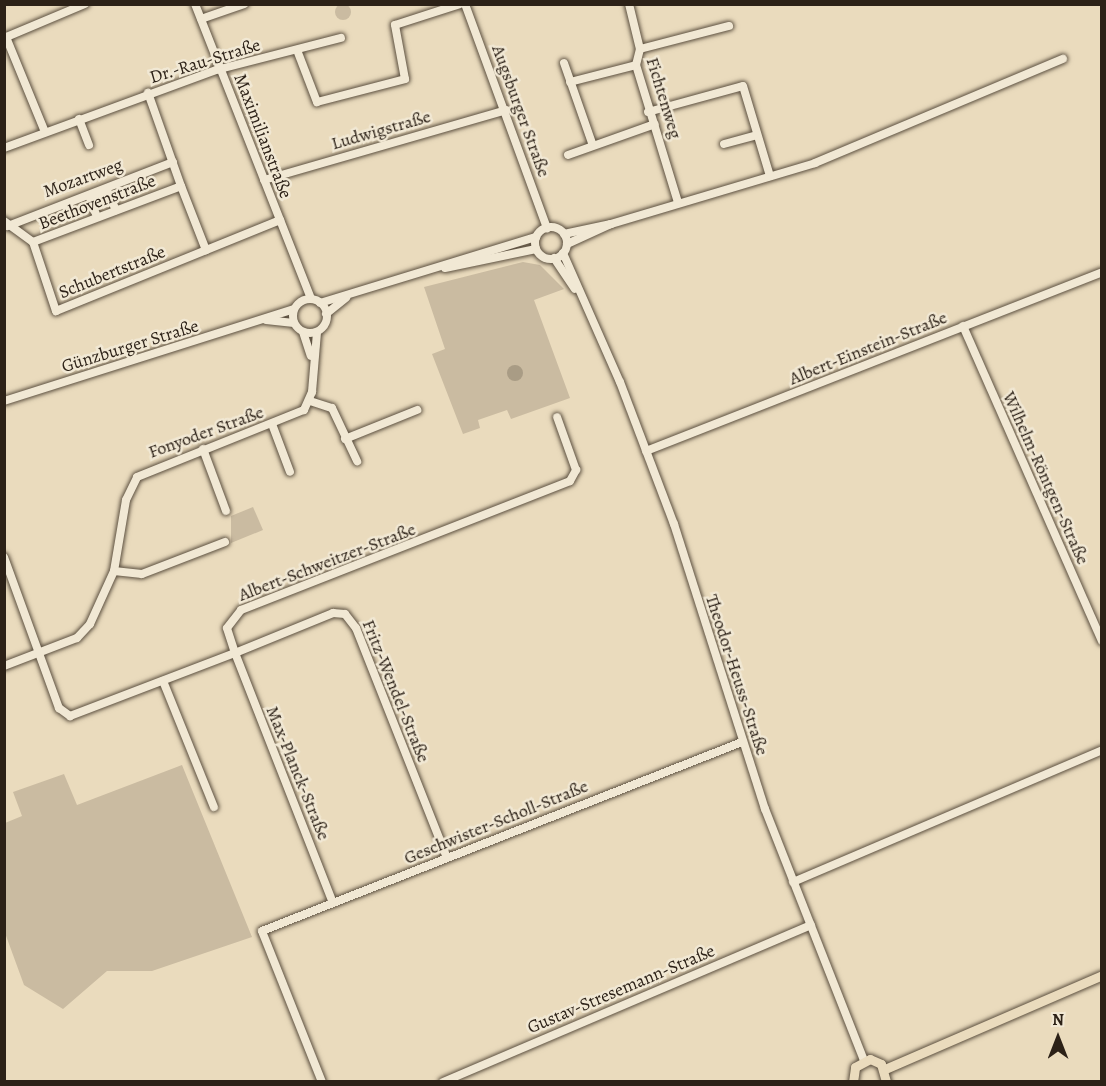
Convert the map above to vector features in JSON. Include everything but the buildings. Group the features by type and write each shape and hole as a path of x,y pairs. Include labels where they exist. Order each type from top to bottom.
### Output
{"main road":[{"path":"885,1069 1101,975"},
{"path":"853,1082 855,1067 864,1060 876,1060 885,1069 885,1082"}],"street":[{"path":"45,132 5,37 85,4"},
{"name":"Maximilianstraße","path":"195,4 301,280 311,299"},
{"path":"201,20 244,4"},
{"path":"297,50 317,102 405,79 395,25 460,4"},
{"name":"Augsburger Straße","path":"465,4 548,228"},
{"name":"Fichtenweg","path":"629,4 640,49 636,65 648,112 655,124 678,202"},
{"path":"640,49 729,26"},
{"name":"Dr.-Rau-Straße","path":"4,148 148,93 220,69 341,38"},
{"path":"320,303 346,298 444,268 536,237 548,228 564,234 611,224 770,176 858,147 1063,59"},
{"path":"564,63 592,143"},
{"path":"570,82 636,65"},
{"path":"648,112 743,86 770,176"},
{"name":"Beethovenstraße","path":"33,242 181,186 148,93"},
{"name":"Ludwigstraße","path":"264,180 506,110"},
{"path":"79,119 89,145"},
{"path":"568,155 592,143 655,124"},
{"path":"724,144 757,135"},
{"name":"Mozartweg","path":"6,224 173,162"},
{"path":"181,186 206,250"},
{"path":"97,217 90,198 108,193 116,210"},
{"name":"Schubertstraße","path":"33,242 56,311 279,220"},
{"path":"6,224 33,242"},
{"path":"567,244 611,224"},
{"path":"444,268 536,249 554,258 563,253 567,244 564,234"},
{"path":"536,237 536,249"},
{"name":"Theodor-Heuss-Straße","path":"563,253 584,299 674,524 742,742 793,882 864,1060"},
{"name":"Theodor-Heuss-Straße","path":"554,258 584,299"},
{"name":"Albert-Einstein-Straße","path":"646,451 1101,272"},
{"name":"Maximilianstraße","path":"301,280 302,301"},
{"path":"346,298 327,314 317,332 311,357 310,401 332,408 357,461"},
{"path":"311,357 303,332 294,323 294,309 302,301 311,299 320,303 327,314"},
{"name":"Günzburger Straße","path":"4,401 294,309"},
{"name":"Günzburger Straße","path":"265,320 294,323"},
{"name":"Wilhelm-Röntgen-Straße","path":"963,326 1101,641"},
{"path":"303,332 317,332"},
{"name":"Fonyoder Straße","path":"4,666 77,638 99,608 114,571 126,500 137,477 203,449 298,414 310,401"},
{"path":"345,439 417,410"},
{"name":"Albert-Schweitzer-Straße","path":"235,653 227,628 241,610 570,481 576,470 557,417"},
{"path":"272,424 290,472"},
{"path":"203,449 226,511"},
{"path":"114,571 142,574 225,542"},
{"path":"4,557 59,708 70,716 235,653"},
{"path":"4,588 14,584"},
{"name":"Fritz-Wendel-Straße","path":"235,653 333,613 352,620 447,858"},
{"name":"Max-Planck-Straße","path":"235,653 333,903"},
{"path":"163,681 214,807"},
{"name":"Geschwister-Scholl-Straße","path":"322,1082 262,931 742,742"},
{"path":"793,882 1101,750"},
{"name":"Gustav-Stresemann-Straße","path":"443,1082 811,925"}],"shaded area":[{"path":"340,4 346,4 351,12 349,18 340,20 335,15 335,9"},
{"path":"523,262 540,265 564,289 534,300 570,398 511,419 507,410 478,420 480,428 463,434 432,354 445,349 424,287"},
{"path":"515,365 523,373 515,381 507,373"},
{"path":"253,507 263,530 231,543 231,516"},
{"path":"182,765 252,937 152,971 107,971 63,1009 24,985 5,933 5,823 22,816 13,792 64,774 77,805"}]}
